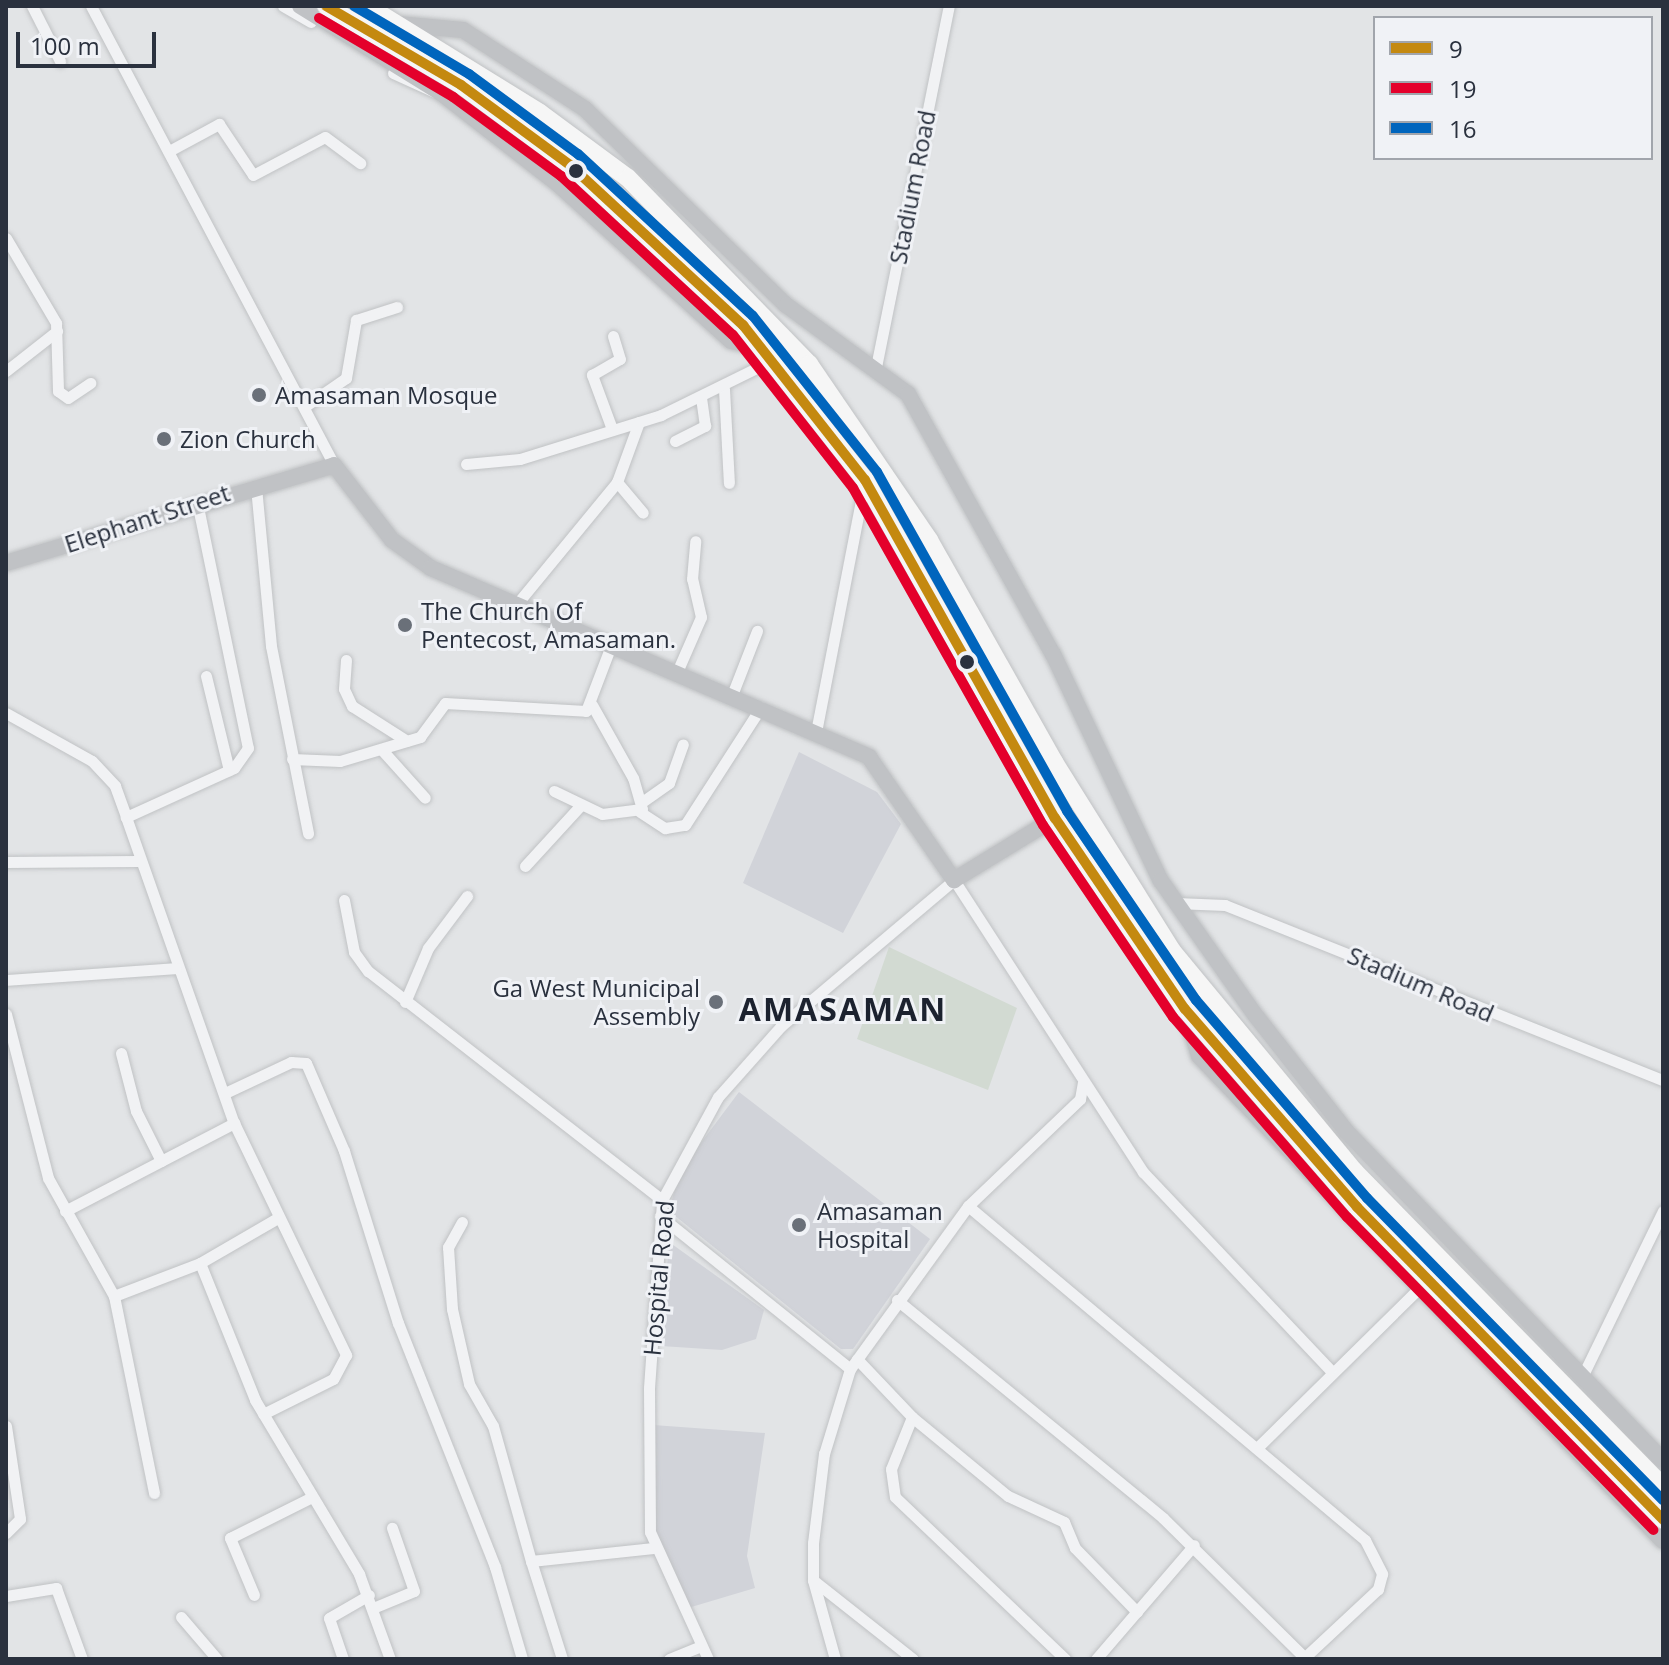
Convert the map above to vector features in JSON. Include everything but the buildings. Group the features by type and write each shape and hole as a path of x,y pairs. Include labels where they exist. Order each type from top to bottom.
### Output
{"highway":[{"path":"326,6 461,85 570,165 681,261 768,354 865,480 1055,818 1185,1009 1346,1196 1663,1520"},
{"path":"374,8 628,178 809,364 921,527 1115,866 1172,951 1323,1138 1663,1486"}],"main road":[{"path":"300,6 441,93 559,185 731,341 768,354"},
{"path":"398,24 463,30 585,109 786,305 876,367 908,394 970,504 1176,903 1347,1132 1663,1460"},
{"path":"334,465 408,555 516,605 761,707 869,757 954,880"},
{"name":"Elephant Street","path":"6,563 197,501 334,465"},
{"name":"Hospital Road","path":"954,880 1055,818"},
{"path":"1185,1009 1199,1056 1663,1541"}],"street":[{"path":"32,6 60,61"},
{"path":"91,6 334,465"},
{"path":"283,6 420,90 441,93"},
{"name":"Stadium Road","path":"876,367 949,6"},
{"path":"169,151 219,124 253,175 325,137 360,163"},
{"path":"6,238 16,249 57,331 58,391 68,398 90,383"},
{"path":"6,258 16,249"},
{"path":"304,407 346,378 356,320 397,307"},
{"path":"6,371 57,331"},
{"path":"612,429 592,375 620,359 613,336"},
{"path":"466,464 520,459 639,422 724,389 768,354"},
{"path":"724,389 729,483"},
{"path":"675,441 705,426 701,398"},
{"path":"516,605 617,482 639,422"},
{"path":"816,732 865,480"},
{"path":"617,482 643,513"},
{"path":"256,487 271,646 308,833"},
{"path":"126,817 229,770 248,748 245,708 197,501"},
{"path":"677,672 701,617 692,579 695,541"},
{"path":"732,695 757,631"},
{"path":"292,759 340,761 420,737 445,703 579,713 592,705 612,643"},
{"path":"346,660 344,689 352,706 407,741"},
{"path":"206,676 229,770"},
{"path":"592,705 641,807 665,828 685,825 761,707"},
{"path":"6,713 92,761 115,786 137,861 234,1123 276,1219 346,1355 333,1379 263,1414"},
{"path":"554,791 579,807 641,807 669,783 683,744"},
{"path":"382,750 425,798"},
{"path":"525,866 579,807"},
{"path":"6,862 137,861"},
{"path":"954,880 1083,1082 1197,1237 1330,1370"},
{"name":"Hospital Road","path":"708,1659 653,1548 647,1467 662,1200 718,1097 781,1026 954,880"},
{"path":"405,1002 428,948 467,896"},
{"path":"344,900 360,963 405,1002 662,1200"},
{"name":"Stadium Road","path":"1176,903 1225,905 1663,1080"},
{"path":"6,980 176,968"},
{"path":"6,1014 30,1126 65,1211 114,1296 154,1493"},
{"path":"121,1053 136,1111 161,1161"},
{"path":"225,1093 291,1062 306,1063 349,1164 398,1323 490,1554 522,1659"},
{"path":"835,1659 813,1580 824,1454 853,1364 968,1206 1080,1099 1083,1082"},
{"path":"65,1211 234,1123"},
{"path":"897,1300 1194,1545 1304,1658 1369,1602 1382,1574 1347,1520 968,1206"},
{"path":"1582,1377 1659,1234 1663,1211"},
{"path":"660,1216 853,1364 1008,1496 1064,1522 1075,1548 1137,1612"},
{"path":"114,1296 200,1263 276,1219"},
{"path":"462,1222 448,1247 452,1309 469,1384 493,1426 562,1659"},
{"path":"200,1263 263,1414 369,1595 390,1659"},
{"path":"1260,1445 1330,1370 1420,1287"},
{"path":"912,1417 891,1469 895,1497 1065,1659"},
{"path":"6,1427 20,1519 6,1533"},
{"path":"254,1595 230,1538 312,1497"},
{"path":"373,1608 415,1587 392,1528"},
{"path":"1096,1659 1194,1545"},
{"path":"531,1561 653,1548"},
{"path":"813,1580 913,1659"},
{"path":"6,1596 56,1588 82,1659"},
{"path":"343,1659 329,1618 369,1595"},
{"path":"181,1617 217,1659"},
{"path":"669,1659 702,1646"}],"shaded area":[{"path":"799,752 877,792 901,824 843,933 743,883"},
{"path":"889,947 1017,1008 988,1090 857,1039"},
{"name":"Amasaman Hospital","path":"739,1092 930,1239 853,1349 841,1349 669,1211 680,1171"},
{"path":"669,1242 764,1310 756,1339 722,1350 661,1346"},
{"path":"653,1425 765,1433 747,1556 755,1588 688,1608 653,1533"}],"transit line":[{"name":"9","path":"326,6 461,85 570,165 743,325 865,480 1055,818 1185,1009 1357,1207 1663,1520"},
{"name":"16","path":"354,6 469,74 578,154 753,316 877,472 1067,811 1196,1000 1367,1198 1663,1500"},
{"name":"19","path":"319,18 453,97 561,176 733,335 853,488 1043,825 1173,1017 1347,1217 1653,1530"}],"place":[{"name":"Amasaman Mosque","path":"259,395"},
{"name":"Zion Church","path":"164,439"},
{"name":"The Church Of Pentecost, Amasaman.","path":"405,625"},
{"name":"Ga West Municipal Assembly","path":"716,1002"},
{"name":"Amasaman Hospital","path":"799,1225"}],"district":[{"name":"AMASAMAN","path":"843,1009"}]}
